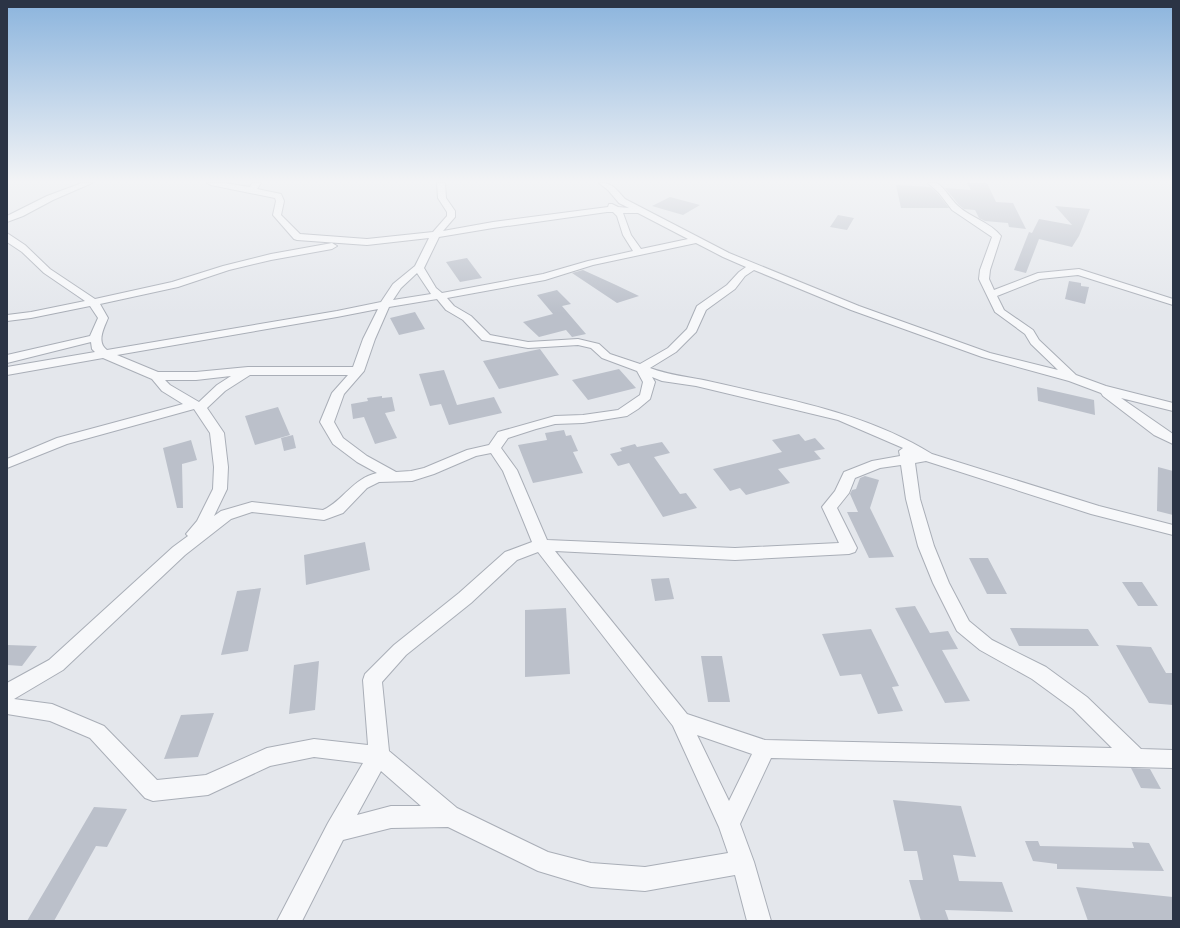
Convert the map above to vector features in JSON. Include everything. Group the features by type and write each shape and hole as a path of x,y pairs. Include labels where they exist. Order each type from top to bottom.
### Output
{"street":[{"path":"286,226 297,237 360,242"},
{"path":"392,476 362,459 338,441 327,422 338,393 358,371 369,339 385,304 397,286 411,273 420,268 435,234 442,226"},
{"path":"7,318 31,315 174,285 226,268 271,257 360,242 444,234 486,226"},
{"path":"625,226 627,235 638,251"},
{"path":"671,226 696,240 754,266 855,308 986,355 1073,378 1102,389 1173,407"},
{"path":"985,226 997,236 985,270 984,279 1000,312 1029,332 1035,342 1073,378"},
{"path":"7,236 46,271 92,301 100,310 103,318 95,338 98,349 105,354 156,376 196,376 248,371 358,371"},
{"path":"7,372 337,314 385,304 440,296 546,277 591,263 638,251 696,240"},
{"path":"7,249 22,248"},
{"path":"641,369 650,362 672,350 692,330 701,308 732,287 742,274 754,266"},
{"path":"420,268 432,290 440,296 450,308 467,318 486,338 528,345 578,342 595,346 606,356 662,377 696,382 842,417 906,451 1096,510 1173,530"},
{"path":"992,294 1038,276 1079,272 1173,302"},
{"path":"7,359 95,338"},
{"path":"7,693 56,665 179,551 226,515 252,507 324,515 338,509 362,485 376,478 412,476 429,471 472,453 494,448 503,436 531,426 555,420 583,419 622,413 634,406 646,396 649,382 641,369"},
{"path":"7,464 62,442 197,406 221,388 248,371"},
{"path":"156,376 166,388 197,406 217,433 220,489 203,524 179,551"},
{"path":"1102,389 1154,428 1173,440"},
{"path":"494,448 510,470 541,545 680,720 729,824 743,862 759,921"},
{"path":"289,921 336,831 379,756 372,680 400,650 465,598 511,556 541,545 735,554 849,548 829,507 842,493 850,475 906,451"},
{"path":"906,451 913,499 926,546 941,584 963,626 986,645 1039,673 1080,703 1136,758"},
{"path":"7,706 52,713 97,732 153,791 208,785 267,757 314,748 379,756 449,816 546,863 591,875 645,879 743,862"},
{"path":"680,720 765,749 1173,759"},
{"path":"729,824 765,749"},
{"path":"336,831 391,817 449,816"}],"building":[{"path":"830,226 849,226 847,230"},
{"path":"1025,226 1026,229 1009,227"},
{"path":"1035,226 1083,226 1072,247 1039,239 1026,273 1014,270 1029,232 1032,233"},
{"path":"467,258 482,278 460,282 446,262"},
{"path":"583,270 639,296 617,303 572,273"},
{"path":"1069,281 1081,283 1081,286 1089,287 1085,304 1065,299"},
{"path":"557,290 571,304 562,306 586,334 572,337 566,330 539,337 523,322 553,314 537,295"},
{"path":"415,312 425,329 399,335 390,318"},
{"path":"540,349 559,375 499,389 483,361"},
{"path":"619,369 636,388 588,400 572,380"},
{"path":"444,370 457,405 494,397 502,413 449,425 441,404 430,406 419,374"},
{"path":"1037,387 1094,400 1095,415 1038,401"},
{"path":"382,396 382,398 392,397 395,411 385,413 397,438 375,444 364,417 353,419 351,404 368,401 367,398"},
{"path":"278,407 290,435 255,445 245,416"},
{"path":"564,430 566,436 571,435 578,451 573,452 583,473 533,483 518,445 547,440 545,433"},
{"path":"799,434 805,441 815,438 825,449 814,451 821,459 778,469 790,483 746,495 740,488 730,491 713,469 782,452 772,440"},
{"path":"293,435 296,448 284,451 281,438"},
{"path":"191,440 197,460 182,464 183,508 177,508 163,448"},
{"path":"662,442 670,453 654,457 680,494 686,493 697,508 663,517 629,463 618,466 610,454 622,451 620,448 635,444 637,447"},
{"path":"1158,467 1173,471 1173,515 1157,511"},
{"path":"865,476 879,480 870,508 894,557 869,558 847,512 858,512 850,494 852,490 856,489 860,478"},
{"path":"365,542 370,570 306,585 304,555"},
{"path":"969,558 988,558 1007,594 987,594"},
{"path":"669,578 674,599 655,601 651,579"},
{"path":"1122,582 1142,582 1158,606 1138,606"},
{"path":"261,588 248,651 221,655 237,591"},
{"path":"915,606 930,633 948,631 958,649 942,650 970,701 945,703 895,608"},
{"path":"566,608 570,674 525,677 525,610"},
{"path":"1010,628 1088,629 1099,646 1019,646"},
{"path":"871,629 899,686 892,687 903,711 878,714 861,674 840,676 822,634"},
{"path":"7,645 37,646 22,666 7,665"},
{"path":"1116,645 1151,647 1166,673 1173,673 1173,705 1149,703"},
{"path":"701,656 722,656 730,702 708,702"},
{"path":"319,661 315,710 289,714 294,665"},
{"path":"214,713 198,757 164,759 181,715"},
{"path":"1131,768 1150,769 1161,789 1141,788"},
{"path":"893,800 961,806 976,857 953,855 959,881 1002,882 1013,912 945,910 949,921 921,921 909,880 923,880 917,851 904,851"},
{"path":"94,807 127,809 107,847 96,846 54,921 27,921"},
{"path":"1025,841 1038,841 1040,846 1134,848 1132,842 1149,843 1164,871 1057,869 1057,864 1033,861"},
{"path":"1076,887 1173,897 1173,921 1088,921"}]}
